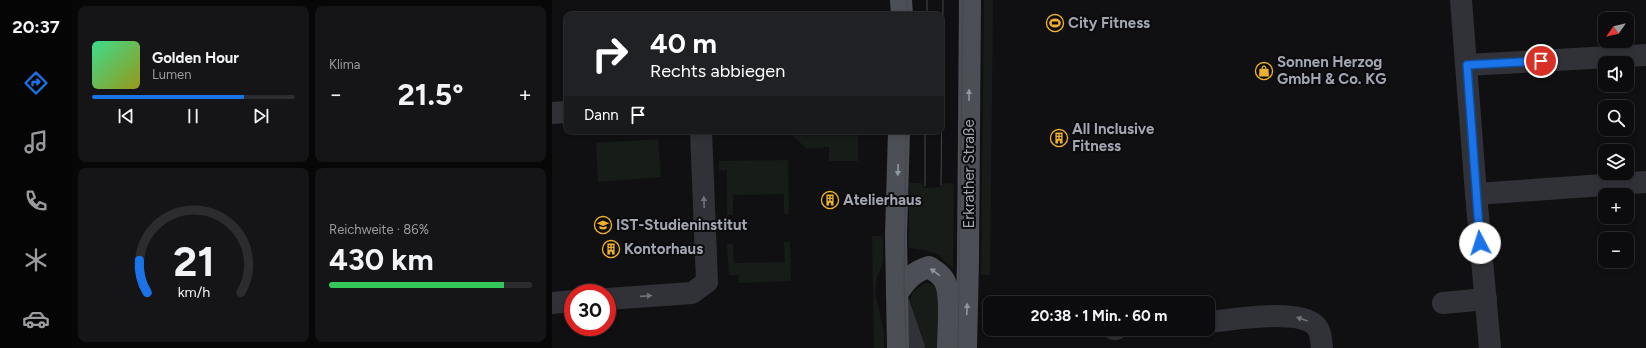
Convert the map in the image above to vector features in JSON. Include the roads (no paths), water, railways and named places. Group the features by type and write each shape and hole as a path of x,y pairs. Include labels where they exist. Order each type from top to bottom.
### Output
{"main road":[{"path":"901,0 902,12"},
{"name":"Erkrather Straße","path":"966,348 970,0"},
{"path":"898,348 896,236 899,134"},
{"path":"897,296 904,282 918,270 929,267 938,273 946,282 949,303 948,348"}],"street":[{"path":"1461,0 1490,348"},
{"path":"1467,65 1646,55"},
{"path":"552,113 564,112"},
{"path":"616,298 692,293 707,282 701,134"},
{"path":"1476,194 1646,182"},
{"path":"897,296 914,348"},
{"path":"1443,303 1486,300"},
{"path":"552,303 564,302"},
{"path":"1215,321 1272,316 1304,318 1316,325 1321,336 1322,348"}],"tram line":[{"path":"907,0 907,12"},
{"path":"927,0 927,12"},
{"path":"943,0 943,12"},
{"path":"958,348 963,0"},
{"path":"906,134 904,283 906,348"},
{"path":"925,134 925,186"},
{"path":"941,185 942,134"}],"place":[{"name":"City Fitness","path":"1055,23"},
{"name":"Sonnen Herzog GmbH & Co. KG","path":"1264,71"},
{"name":"All Inclusive Fitness","path":"1059,138"},
{"name":"Atelierhaus","path":"830,200"},
{"name":"IST-Studieninstitut","path":"603,225"},
{"name":"Kontorhaus","path":"611,249"}]}
